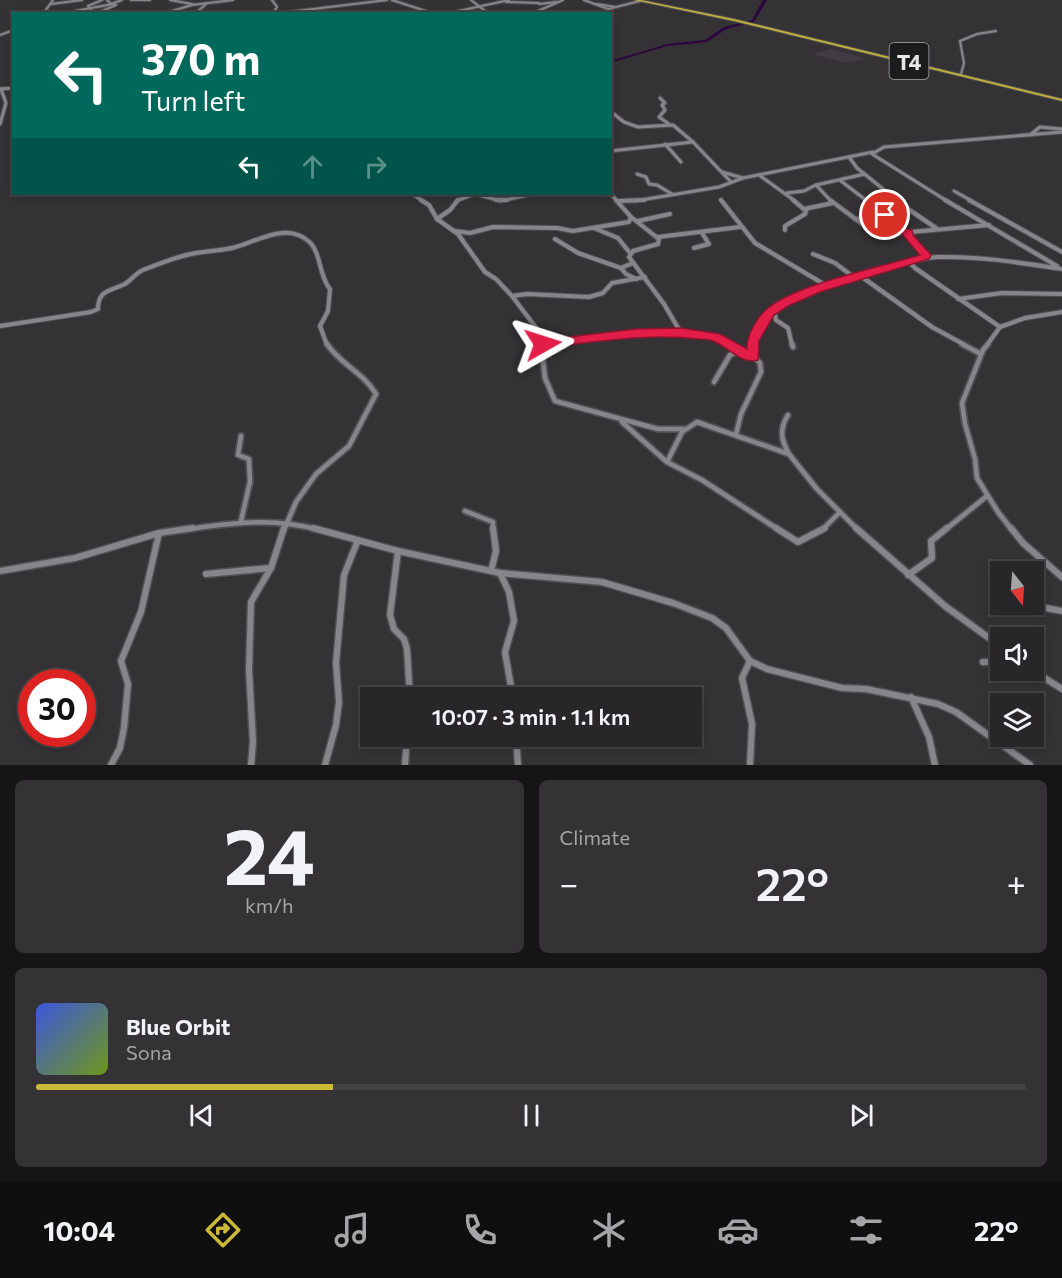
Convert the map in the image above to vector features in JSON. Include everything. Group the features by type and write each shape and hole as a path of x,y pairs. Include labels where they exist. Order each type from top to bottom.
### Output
{"highway":[{"name":"T4","path":"636,0 734,20 1062,100"}],"street":[{"path":"45,12 53,0"},
{"path":"51,4 82,0"},
{"path":"89,7 102,0"},
{"path":"75,11 122,0"},
{"path":"131,0 150,0"},
{"path":"170,0 197,5"},
{"path":"170,12 197,5 233,0"},
{"path":"273,0 277,9"},
{"path":"281,12 387,0"},
{"path":"392,0 430,12"},
{"path":"471,0 471,3 486,12"},
{"path":"452,12 507,1 513,5 564,0"},
{"path":"538,2 539,12 564,0"},
{"path":"588,1 605,9 640,1"},
{"path":"105,12 102,11 116,4 110,2"},
{"path":"197,12 206,4"},
{"path":"274,12 277,9 290,10"},
{"path":"467,9 473,12"},
{"path":"424,10 439,12"},
{"path":"961,74 964,63 959,42 977,34 996,31"},
{"path":"0,89 6,103 0,124"},
{"path":"660,98 665,103 662,105 665,110 660,117 693,142 731,182"},
{"path":"612,112 633,128 644,129 669,124"},
{"path":"1030,135 1035,128 1042,126 1062,130"},
{"path":"619,201 629,202 722,187 742,178 873,152 884,147 1030,135 1062,130"},
{"path":"612,151 693,142"},
{"path":"665,144 681,162"},
{"path":"873,152 877,159 1062,269"},
{"path":"849,157 865,174 936,229"},
{"path":"721,172 742,178"},
{"path":"637,174 646,177 649,184 657,185 672,194"},
{"path":"786,193 804,191 816,185 865,174"},
{"path":"758,175 786,193 804,209 805,214 790,221 785,230"},
{"path":"841,181 885,214 907,234 924,257"},
{"path":"816,185 834,203 877,235 989,225"},
{"path":"954,191 1062,252"},
{"path":"414,195 429,205 437,219 455,231 485,272 496,279 512,296 540,333 546,378 550,394 555,401 620,421 658,429 684,429 698,422 789,454"},
{"path":"437,219 450,210 457,200 472,195"},
{"path":"478,195 499,201 527,195"},
{"path":"612,195 631,217 658,237 740,227"},
{"path":"721,200 740,227 757,245 794,264 827,286"},
{"path":"623,207 629,202"},
{"path":"804,209 834,203"},
{"path":"855,219 911,211"},
{"path":"638,221 670,214"},
{"path":"455,231 470,233 493,227 557,228 573,231 629,222 631,217"},
{"path":"592,228 618,238 681,333"},
{"path":"694,248 709,244 702,232"},
{"path":"0,326 94,311 98,309 99,299 105,291 126,283 141,271 189,254 234,248 255,239 280,233 305,239 317,255 323,281 330,292 328,310 320,326 324,341 334,354 365,376 376,394 349,446 308,484 286,523 271,568 250,607 249,670 253,742 251,765"},
{"path":"630,253 658,244 658,237"},
{"path":"555,239 578,253 621,268 626,274 636,279"},
{"path":"813,254 820,255 855,278"},
{"path":"753,357 753,341 774,309 827,286 924,257 996,259 1062,269"},
{"path":"914,261 912,265 915,268 1000,327"},
{"path":"621,268 633,263"},
{"path":"512,296 527,294 589,297 603,293 612,283 645,277"},
{"path":"862,277 932,327 981,354"},
{"path":"958,299 1002,293 1062,294"},
{"path":"774,309 776,320"},
{"path":"1062,312 1025,318 1000,327 981,354 962,403 965,424 975,459 975,472 987,496 1023,543 1062,577"},
{"path":"766,320 776,320 788,328 793,347"},
{"path":"543,344 636,333 681,333 716,337 761,363 759,380 737,422 736,434"},
{"path":"714,382 730,355 738,351"},
{"path":"788,416 782,423 782,441 789,454 817,489 873,545 958,616 990,639"},
{"path":"620,421 667,462 702,480 798,542 827,527 840,512"},
{"path":"667,462 684,429"},
{"path":"241,435 238,455 249,459 250,464 247,495 241,521"},
{"path":"908,575 932,558 931,541 987,496"},
{"path":"465,511 493,522 496,551 491,571"},
{"path":"0,571 75,558 159,533 241,521 302,525 500,573 602,582 696,611 726,628 750,661 786,676 842,688 866,689 911,697 938,704 956,712 1030,765"},
{"path":"111,765 124,734 128,684 121,661 141,612 159,533"},
{"path":"325,765 336,725 339,702 336,663 344,575 357,540"},
{"path":"398,550 390,615 394,629 405,642 410,687"},
{"path":"206,574 271,568"},
{"path":"500,573 509,592 514,621 505,652 511,687"},
{"path":"1044,608 1062,611"},
{"path":"750,661 742,678 752,724 750,765"},
{"path":"982,662 990,662"},
{"path":"1044,678 1062,689"},
{"path":"911,697 929,737 935,765"},
{"path":"405,765 406,747"},
{"path":"517,747 518,765"}],"shaded area":[{"path":"831,49 865,59 845,63 812,54"}],"waterway":[{"path":"612,61 667,45 706,41 725,28 753,21 765,0"}],"route":[{"path":"543,344 636,333 681,333 720,338 732,348 746,356 753,357 753,341 767,315 784,303 816,289 925,257 926,255 908,236 908,232 905,233 885,215"}]}
